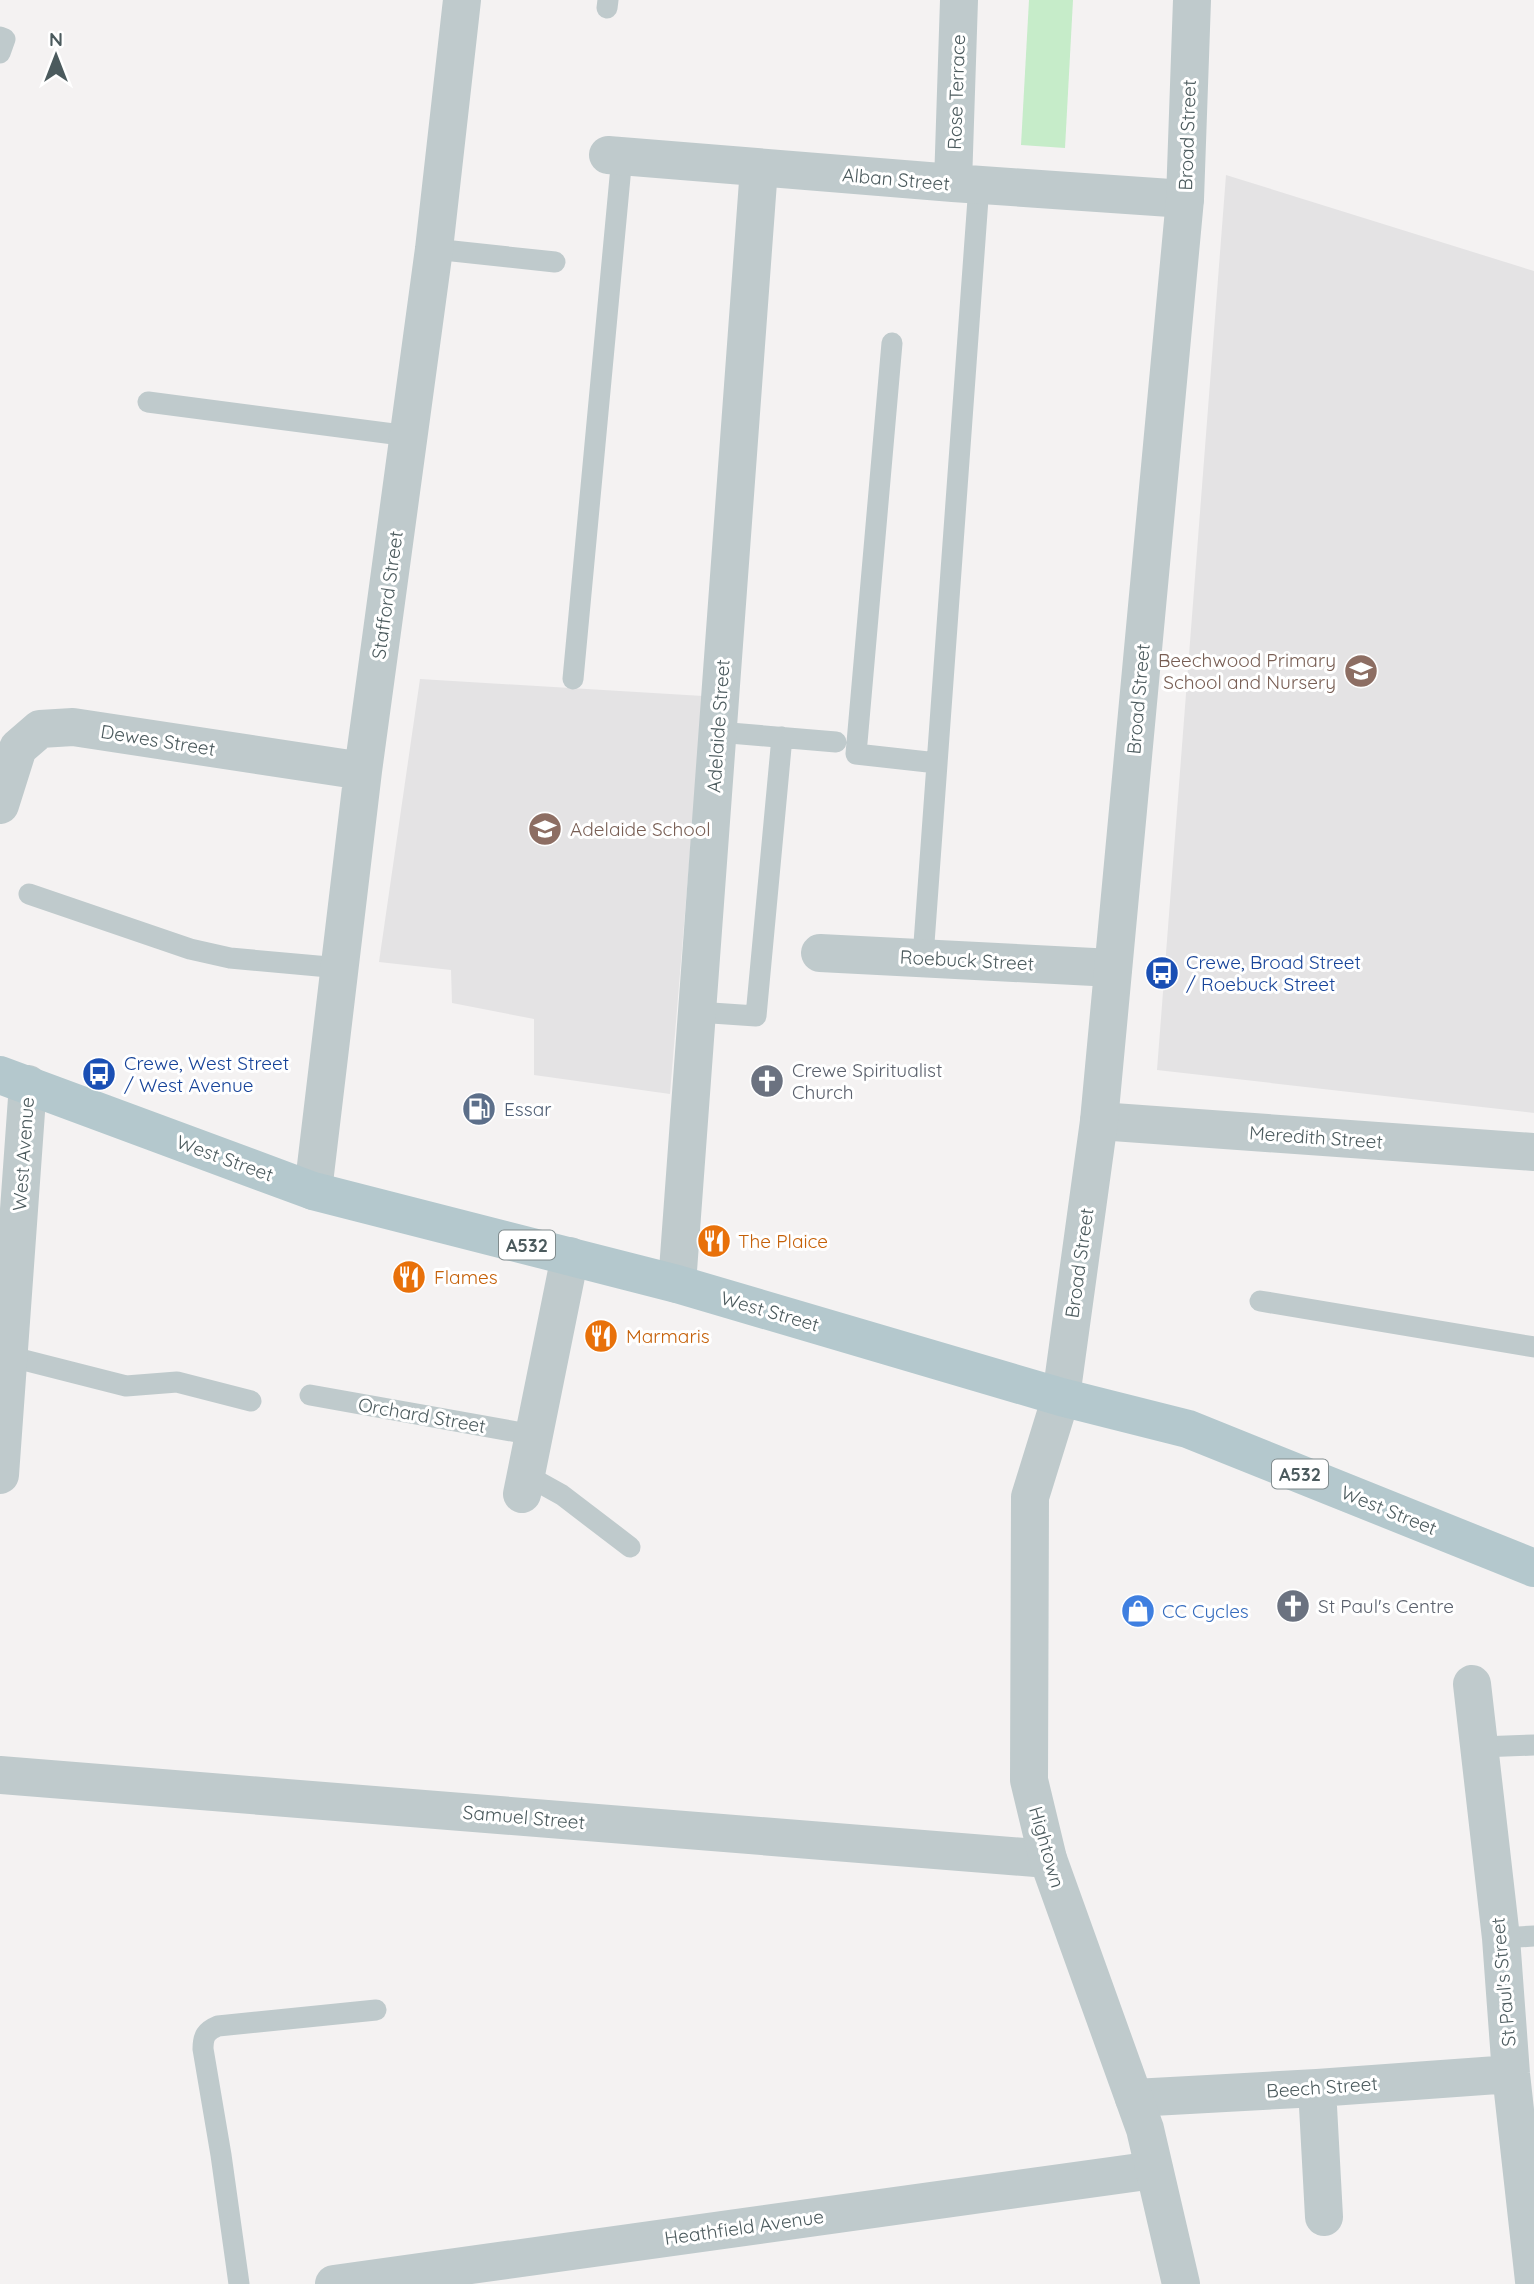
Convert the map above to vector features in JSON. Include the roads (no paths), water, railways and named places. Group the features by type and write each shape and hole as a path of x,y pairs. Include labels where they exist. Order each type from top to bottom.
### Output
{"main road":[{"name":"West Street","path":"14,1080 313,1191 677,1284 1061,1396 1188,1429 1534,1568"}],"street":[{"name":"Stafford Street","path":"313,1191 363,771 434,249 462,0"},
{"name":"Rose Terrace","path":"959,0 966,184"},
{"name":"Broad Street","path":"1061,1396 1099,1121 1185,199 1192,0"},
{"name":"Alban Street","path":"615,155 1185,199"},
{"name":"Adelaide Street","path":"677,1284 759,168"},
{"name":"Dewes Street","path":"0,805 18,748 40,729 73,727 363,771"},
{"name":"Roebuck Street","path":"820,953 1113,968"},
{"name":"West Avenue","path":"0,1475 8,1356 14,1080"},
{"name":"Meredith Street","path":"1099,1121 1534,1152"},
{"path":"524,1484 570,1256"},
{"name":"Hightown","path":"1061,1396 1030,1497 1029,1780 1048,1859 1145,2129 1181,2284"},
{"name":"St Paul's Street","path":"1472,1684 1480,1747 1518,1937 1511,2074 1534,2281"},
{"name":"Samuel Street","path":"0,1775 1048,1859"},
{"name":"Beech Street","path":"1134,2098 1511,2074"},
{"path":"1317,2088 1324,2217"},
{"name":"Heathfield Avenue","path":"334,2284 1154,2170"}],"lane":[{"path":"0,37 5,39 0,53"},
{"path":"573,679 615,155"},
{"path":"923,957 937,762 966,184"},
{"path":"434,249 555,262"},
{"path":"892,343 856,754 937,762"},
{"path":"148,402 409,436"},
{"path":"718,732 836,742"},
{"path":"697,1012 756,1016 782,737"},
{"path":"29,894 204,952 230,958 340,968"},
{"path":"1260,1301 1534,1347"},
{"path":"8,1356 126,1386 177,1382 251,1401"},
{"name":"Orchard Street","path":"310,1395 534,1435"},
{"path":"524,1484 562,1495 630,1547"},
{"path":"1480,1747 1534,1745"},
{"path":"239,2284 203,2038 208,2030 218,2026 376,2010"}],"place":[{"name":"Beechwood Primary School and Nursery","path":"1361,671"},
{"name":"Adelaide School","path":"545,829"},
{"name":"Crewe, Broad Street / Roebuck Street","path":"1162,973"},
{"name":"Crewe, West Street / West Avenue","path":"99,1074"},
{"name":"Crewe Spiritualist Church","path":"767,1081"},
{"name":"Essar","path":"479,1109"},
{"name":"The Plaice","path":"714,1241"},
{"name":"Flames","path":"409,1277"},
{"name":"Marmaris","path":"601,1336"},
{"name":"St Paul's Centre","path":"1293,1606"},
{"name":"CC Cycles","path":"1138,1611"}]}
